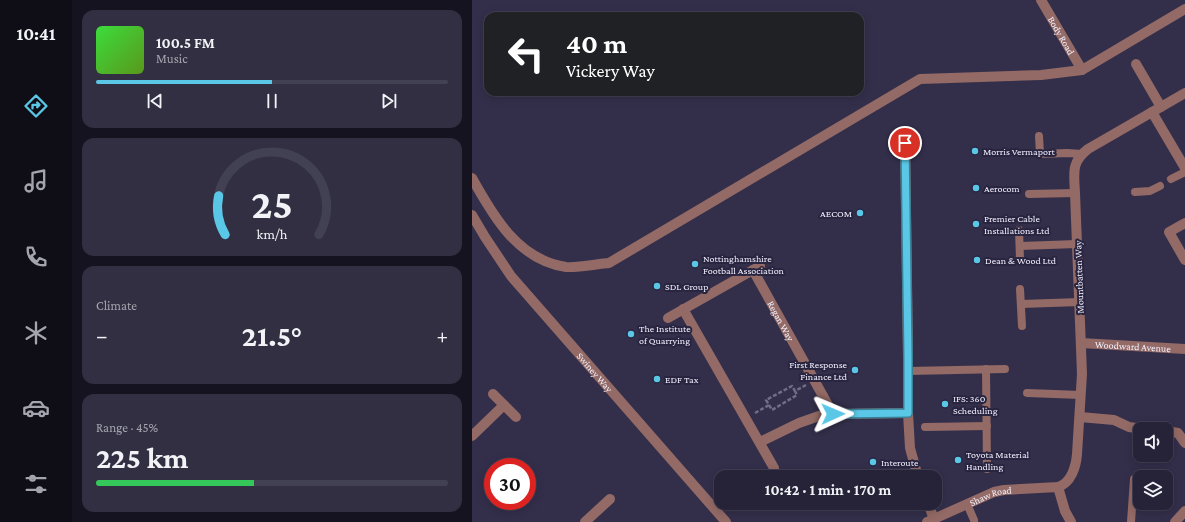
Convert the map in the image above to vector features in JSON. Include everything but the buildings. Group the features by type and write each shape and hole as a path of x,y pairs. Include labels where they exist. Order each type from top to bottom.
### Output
{"street":[{"name":"Body Road","path":"1042,0 1082,70"},
{"path":"472,178 489,209 512,238 539,259 567,267 609,263 920,79 1041,75 1082,70 1185,9"},
{"path":"1136,64 1161,107"},
{"path":"1082,154 1185,93"},
{"path":"1152,112 1185,168"},
{"path":"905,135 908,413 910,448 916,470"},
{"name":"Mountbatten Way","path":"1058,487 1066,482 1076,463 1080,417 1081,343 1074,168 1082,154"},
{"name":"Swiney Way","path":"472,215 510,276 726,522"},
{"path":"1185,223 1169,232 1185,260"},
{"name":"Regan Way","path":"668,318 756,268 833,414"},
{"path":"684,309 774,468"},
{"name":"Woodward Avenue","path":"1081,343 1185,349"},
{"path":"493,394 516,417"},
{"path":"472,436 504,405"},
{"path":"760,442 799,423 819,416 833,414 908,413"},
{"path":"1080,417 1114,420 1133,428"},
{"path":"1173,433 1178,433 1185,443"},
{"path":"1058,487 1065,511 1071,522"},
{"name":"Shaw Road","path":"930,520 994,492 1004,490 1058,487"},
{"path":"585,522 610,499"},
{"path":"929,510 930,520"},
{"path":"1175,522 1185,511"}],"lane":[{"path":"1039,136 1040,154 1082,154"},
{"path":"1171,179 1185,172"},
{"path":"1135,192 1150,191 1160,186"},
{"path":"1029,194 1075,193"},
{"path":"1020,230 1020,259"},
{"path":"1020,246 1077,244"},
{"path":"1020,289 1022,326"},
{"path":"1021,304 1080,302"},
{"path":"986,369 987,469"},
{"path":"908,371 1005,369"},
{"path":"1027,393 1081,396"},
{"path":"925,427 987,426"},
{"path":"1131,522 1133,493"},
{"path":"967,504 974,520"}],"path":[{"path":"795,391 814,380"},
{"path":"792,386 795,391 798,395 772,410 766,400 792,386"},
{"path":"746,418 769,405"}],"place":[{"name":"Morris Vermaport","path":"975,151"},
{"name":"Aerocom","path":"976,188"},
{"name":"AECOM","path":"860,213"},
{"name":"Premier Cable Installations Ltd","path":"976,224"},
{"name":"Dean & Wood Ltd","path":"977,260"},
{"name":"Nottinghamshire Football Association","path":"695,264"},
{"name":"SDL Group","path":"657,286"},
{"name":"The Institute of Quarrying","path":"631,334"},
{"name":"First Response Finance Ltd","path":"855,370"},
{"name":"EDF Tax","path":"657,379"},
{"name":"IFS: 360 Scheduling","path":"945,404"},
{"name":"Toyota Material Handling","path":"958,460"},
{"name":"Interoute","path":"873,462"}],"route":[{"path":"833,414 908,413 905,143"}]}
